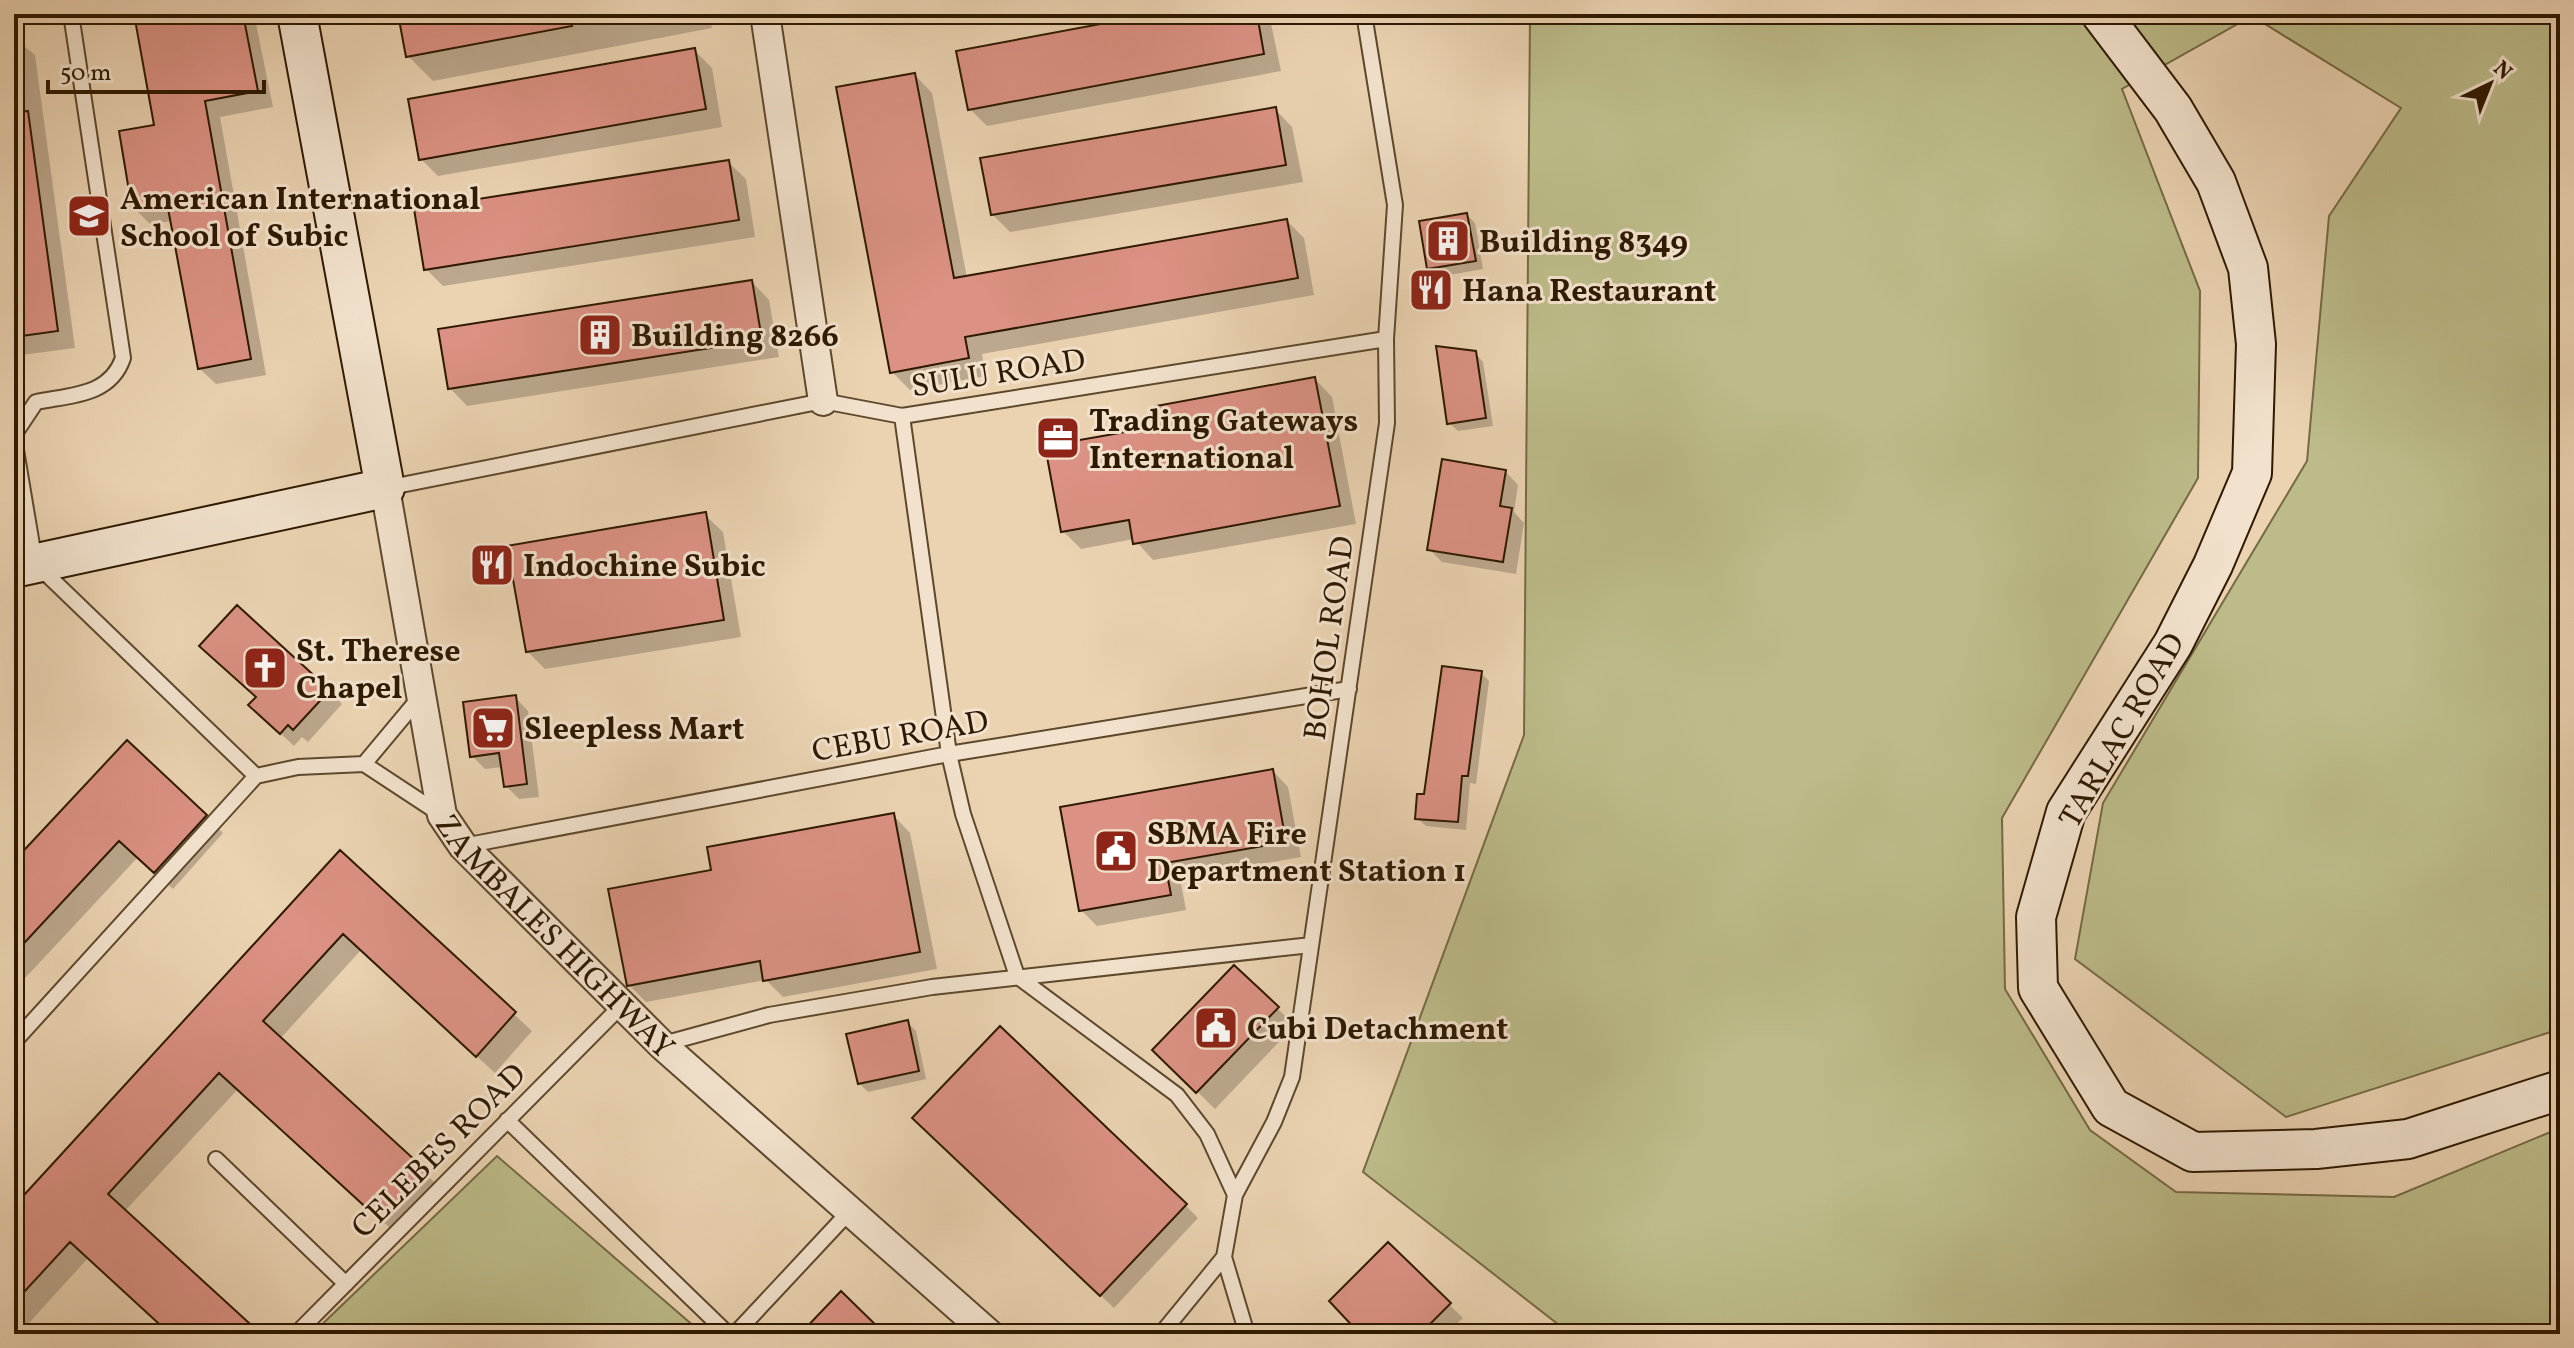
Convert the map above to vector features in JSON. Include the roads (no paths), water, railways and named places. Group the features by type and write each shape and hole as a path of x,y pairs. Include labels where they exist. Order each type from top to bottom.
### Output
{"main road":[{"path":"25,566 385,488 297,14"},
{"name":"TARLAC ROAD","path":"2101,14 2173,109 2216,182 2248,268 2256,344 2252,473 2213,565 2173,644 2066,812 2036,917 2038,988 2111,1107 2193,1152 2316,1149 2408,1139 2560,1090"}],"street":[{"path":"765,14 823,401"},
{"name":"ZAMBALES HIGHWAY","path":"385,488 442,815 463,846 662,1045 989,1334"}],"lane":[{"path":"71,14 123,358 118,374 103,388 36,402 14,437 25,566 256,776"},
{"name":"BOHOL ROAD","path":"1247,1334 1224,1257 1235,1195 1274,1122 1292,1077 1387,423 1386,339 1395,205 1364,14"},
{"name":"SULU ROAD","path":"385,488 823,401 902,416 1386,339"},
{"path":"902,416 949,754 963,814 1017,976 1177,1095 1207,1134 1235,1195"},
{"name":"CEBU ROAD","path":"463,846 949,754 1349,689"},
{"path":"364,764 421,696"},
{"path":"14,1042 256,776 298,767 364,764 442,815"},
{"path":"662,1045 769,1015 1017,976 1311,945"},
{"name":"CELEBES ROAD","path":"296,1334 621,1006"},
{"path":"507,1120 728,1334"},
{"path":"216,1159 346,1284"},
{"path":"735,1334 849,1212"},
{"name":"BOHOL ROAD","path":"1161,1334 1224,1257"}],"place":[{"name":"American International School of Subic","path":"89,216"},
{"name":"Building 8349","path":"1448,241"},
{"name":"Hana Restaurant","path":"1431,290"},
{"name":"Building 8266","path":"600,335"},
{"name":"Trading Gateways International","path":"1058,438"},
{"name":"Indochine Subic","path":"492,565"},
{"name":"St. Therese Chapel","path":"265,668"},
{"name":"Sleepless Mart","path":"493,728"},
{"name":"SBMA Fire Department Station 1","path":"1116,851"},
{"name":"Cubi Detachment","path":"1216,1028"}]}
